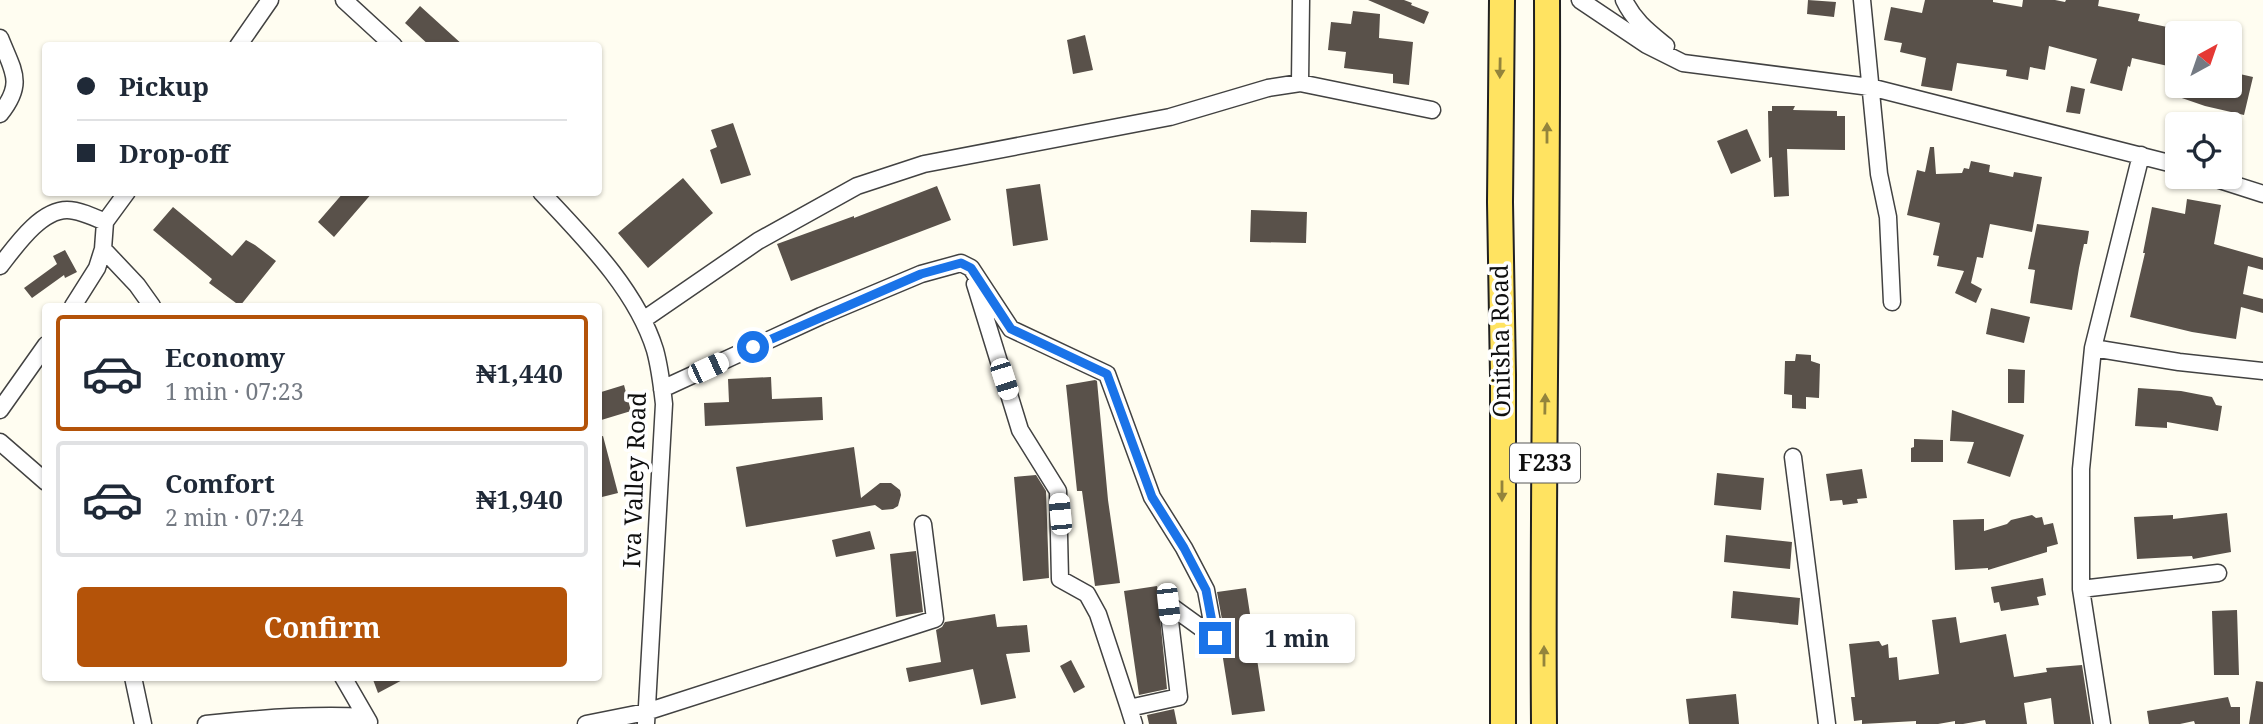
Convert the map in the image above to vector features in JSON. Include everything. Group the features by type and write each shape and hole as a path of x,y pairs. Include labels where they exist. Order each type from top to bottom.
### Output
{"main road":[{"name":"Onitsha Road","path":"1502,0 1500,202 1503,724"},
{"name":"Onitsha Road","path":"1544,724 1547,0"}],"street":[{"path":"241,42 270,0"},
{"path":"344,0 390,42"},
{"path":"1300,83 1301,0"},
{"path":"1580,0 1647,45 1683,62 1870,87 2165,162"},
{"path":"1624,0 1640,24 1683,62"},
{"path":"1862,0 1879,174 1888,216 1892,302"},
{"path":"0,38 14,75 15,91 0,114"},
{"path":"643,320 758,241 857,186 924,164 1170,117 1269,88 1300,83 1432,110"},
{"path":"2102,724 2081,589 2081,469 2093,348 2141,155"},
{"path":"2242,187 2263,194"},
{"path":"75,303 90,281 103,249 105,222 124,196"},
{"name":"Iva Valley Road","path":"545,196 628,292 655,350 664,404 646,718"},
{"path":"0,266 20,241 50,214 69,210 105,222"},
{"path":"103,249 150,303"},
{"path":"662,389 821,316 921,274 961,263 971,268 1011,329 1107,374 1152,497 1206,590 1215,638 1168,604 1178,697 1132,716 1098,614 1087,594 1060,579 1058,491 1020,429 971,268"},
{"path":"2093,348 2179,362 2263,371"},
{"path":"0,410 42,351"},
{"path":"0,442 42,479"},
{"path":"1793,457 1827,724"},
{"path":"586,724 646,718 935,619 923,524"},
{"path":"2081,589 2218,573"},
{"path":"134,681 143,724"},
{"path":"345,681 368,720"},
{"path":"206,724 321,714 368,720"}],"building":[{"path":"1368,0 1404,0 1429,12 1424,24"},
{"path":"1808,0 1836,2 1834,17 1807,14"},
{"path":"1925,0 1993,0 2022,7 2023,0 2099,0 2098,6 2140,14 2138,21 2165,27 2165,65 2132,58 2122,91 2090,83 2097,59 2049,46 2045,70 2030,67 2028,80 2006,76 2007,70 1957,63 1952,91 1921,86 1926,58 1900,52 1902,43 1884,40 1891,7 1922,13"},
{"path":"420,6 460,42 426,42 405,23"},
{"path":"1353,11 1380,14 1379,38 1413,42 1409,85 1393,83 1393,74 1344,68 1346,52 1328,50 1331,22 1351,24"},
{"path":"1085,35 1093,70 1073,74 1067,40"},
{"path":"2242,74 2253,77 2244,115 2242,112 2205,106 2182,98 2242,98"},
{"path":"2071,86 2085,89 2080,114 2066,112"},
{"path":"1772,106 1795,106 1793,110 1837,111 1837,116 1845,116 1845,150 1787,149 1789,196 1774,197 1772,157 1769,158 1768,111 1772,111"},
{"path":"733,123 751,175 721,184 710,150 717,147 711,130"},
{"path":"1747,129 1761,161 1731,174 1717,141"},
{"path":"1930,147 1934,147 1936,174 1962,173 1964,168 1969,169 1971,161 1990,165 1989,172 2013,177 2014,172 2042,177 2032,232 1990,224 1983,258 1977,257 1971,283 1982,289 1976,303 1955,293 1964,271 1937,266 1939,256 1933,255 1940,223 1907,215 1917,170 1925,172"},
{"path":"683,178 713,213 648,268 618,233"},
{"path":"1040,184 1048,240 1013,246 1006,189"},
{"path":"937,186 951,220 791,281 777,244"},
{"path":"341,196 370,196 334,237 318,222"},
{"path":"2187,199 2221,205 2214,244 2263,258 2263,270 2248,266 2243,294 2263,299 2263,313 2241,307 2236,339 2130,317 2145,253 2152,207 2185,214"},
{"path":"173,207 232,256 246,240 276,261 242,303 236,303 209,283 212,279 153,230"},
{"path":"1251,210 1307,212 1306,243 1250,242"},
{"path":"2037,224 2089,231 2087,244 2084,244 2072,310 2030,303 2035,270 2028,269"},
{"path":"65,250 77,272 65,278 64,275 32,298 24,288 57,264 53,256"},
{"path":"1991,308 2030,317 2024,343 1986,334"},
{"path":"1796,354 1811,355 1811,361 1820,364 1819,398 1806,397 1806,409 1792,408 1792,395 1784,394 1785,361 1795,361"},
{"path":"2008,369 2025,370 2024,403 2008,403"},
{"path":"771,377 772,399 822,397 823,420 705,426 704,403 729,402 728,379"},
{"path":"1095,380 1120,583 1095,586 1082,491 1077,491 1066,385"},
{"path":"624,385 631,411 602,420 602,392"},
{"path":"2138,388 2181,391 2212,397 2216,405 2222,406 2218,431 2167,422 2167,428 2135,426"},
{"path":"1952,410 2024,435 2010,477 1967,463 1974,442 1950,441"},
{"path":"602,436 618,493 602,497"},
{"path":"1914,439 1943,440 1943,462 1911,462"},
{"path":"854,447 861,498 880,483 891,483 900,490 898,506 882,510 875,505 746,527 736,467"},
{"path":"1862,469 1867,498 1857,499 1858,503 1843,505 1842,500 1830,501 1826,474"},
{"path":"1717,473 1764,478 1761,510 1714,505"},
{"path":"1036,475 1046,491 1049,578 1023,581 1014,477"},
{"path":"2227,513 2231,552 2193,559 2192,556 2137,559 2134,517 2173,515 2173,519"},
{"path":"2032,515 2036,518 2042,517 2044,525 2053,523 2058,544 2047,547 2047,552 1988,570 1955,570 1953,520 1984,519 1984,531"},
{"path":"870,531 875,549 836,557 832,540"},
{"path":"1726,535 1792,542 1790,569 1724,562"},
{"path":"916,551 923,612 896,617 890,554"},
{"path":"2043,578 2046,595 2037,597 2039,605 2001,611 1999,602 1994,603 1991,587"},
{"path":"1157,586 1167,689 1139,695 1124,591"},
{"path":"1246,588 1265,711 1232,715 1221,646 1225,642 1225,636 1217,592"},
{"path":"1733,591 1800,598 1798,625 1731,618"},
{"path":"2237,610 2239,675 2214,675 2212,611"},
{"path":"995,614 997,627 1027,625 1030,652 1006,654 1016,698 981,705 973,669 909,682 906,668 941,662 936,630 945,622"},
{"path":"1956,617 1960,643 2006,634 2014,677 2047,672 2046,668 2082,665 2091,724 2054,724 2051,698 2024,703 2027,724 1986,724 1985,720 1963,724 1955,724 1955,721 1916,724 1916,721 1862,724 1862,720 1854,721 1851,697 1855,697 1849,644 1879,641 1882,646 1888,644 1889,658 1897,657 1899,680 1939,674 1932,620"},
{"path":"1071,660 1085,687 1074,693 1060,666"},
{"path":"374,681 400,681 378,693"},
{"path":"2256,681 2263,682 2263,724 2249,724"},
{"path":"1736,694 1739,724 1689,724 1686,699"},
{"path":"2228,697 2231,707 2240,707 2240,724 2195,724 2194,721 2149,724 2147,711"},
{"path":"1174,709 1177,724 1149,724 1147,715"}],"route":[{"path":"753,347 921,274 961,263 971,268 1011,329 1107,374 1152,497 1206,590 1215,638"}]}
